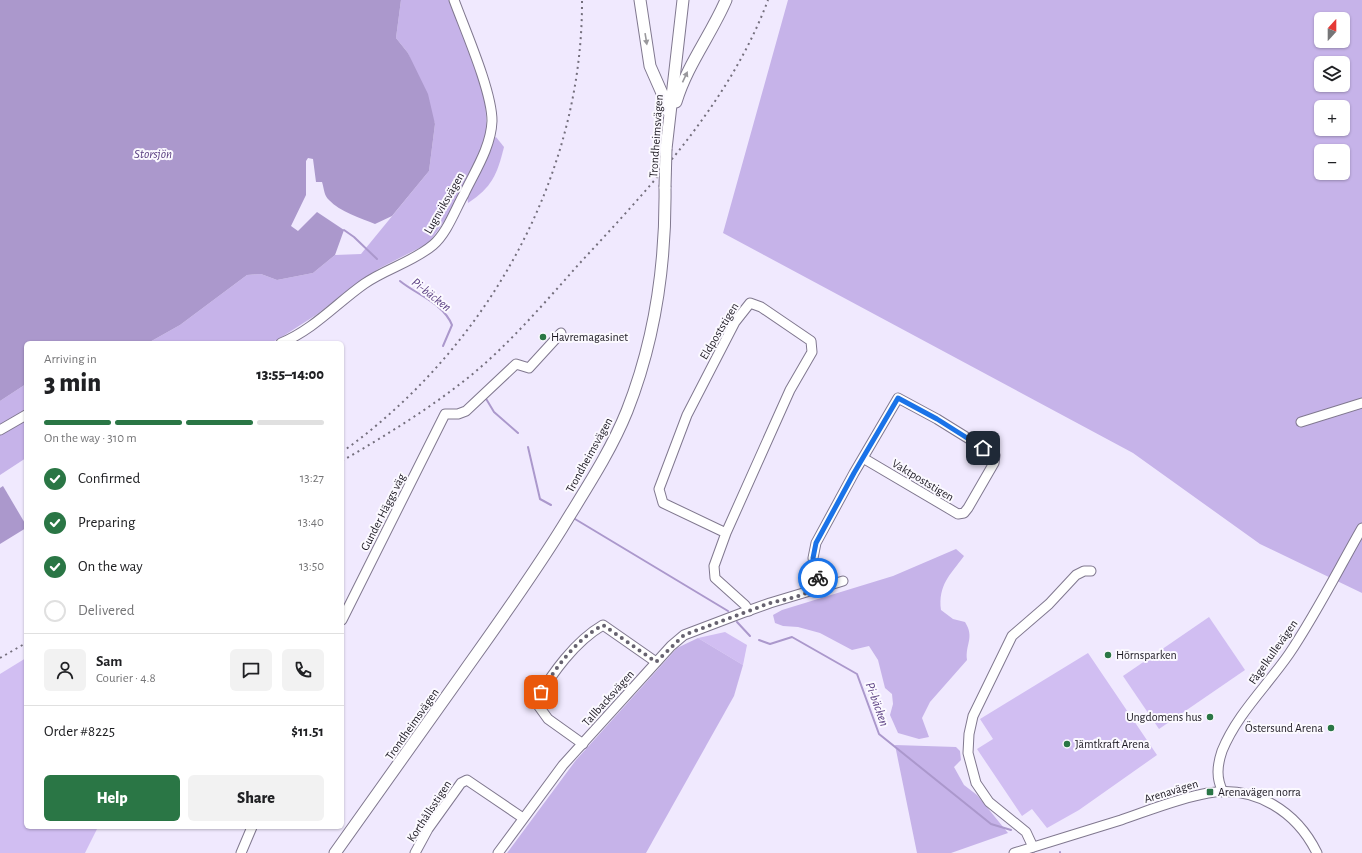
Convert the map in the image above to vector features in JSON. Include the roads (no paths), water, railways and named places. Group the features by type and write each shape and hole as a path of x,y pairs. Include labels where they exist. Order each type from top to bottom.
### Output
{"main road":[{"path":"640,0 650,66 665,100 668,124"},
{"name":"Trondheimsvägen","path":"335,853 528,581 594,474 619,430 635,388 656,310 664,253 666,149 668,124 684,0"},
{"path":"668,124 693,60 719,18 726,0"}],"street":[{"name":"Lugnviksvägen","path":"286,341 315,323 365,283 422,254 434,244 446,227 478,166 487,146 492,121 488,97 454,0"},
{"name":"Eldpoststigen","path":"726,533 663,503 659,489 687,415 735,322 750,303 762,307 811,341 812,352 790,390 726,533 714,566 715,578 747,608"},
{"name":"Gunder Häggs väg","path":"344,616 445,414 458,414 466,411 516,364 529,368 562,333"},
{"name":"Vaktpoststigen","path":"822,587 815,571 813,558 816,543 863,458 898,398 937,419 995,455 994,463 968,508 964,513 958,514 863,458"},
{"path":"1301,422 1362,403"},
{"path":"0,430 24,416"},
{"name":"Fågelkullevägen","path":"1223,792 1218,782 1217,768 1222,751 1238,720 1289,654 1362,528"},
{"path":"1033,847 1026,832 989,802 976,783 968,753 969,734 973,716 1012,636 1049,604 1076,575 1084,571 1091,572"},
{"name":"Tallbacksvägen","path":"498,853 523,818 583,744 656,662 684,635 747,608 796,597 843,581"},
{"path":"583,744 548,719 535,701 552,674 589,633 603,625 656,662"},
{"name":"Korthållsstigen","path":"416,853 428,829 461,783 467,780 523,818"},
{"name":"Arenavägen","path":"1014,853 1190,796 1223,792 1251,795 1272,803 1284,810 1304,829 1317,853"},
{"path":"241,853 251,829"}],"water":[{"name":"Storsjön","path":"0,0 401,0 396,38 408,53 428,94 435,124 429,171 392,216 375,224 339,208 327,198 322,182 316,182 313,159 308,158 306,161 306,195 291,226 298,231 317,212 344,230 335,255 313,273 277,280 261,274 247,275 180,325 152,341 24,341 24,385 0,401"},
{"path":"3,486 24,522 24,529 0,544 0,488"}],"waterway":[{"name":"Pi-bäcken","path":"344,230 354,237 377,259"},
{"name":"Pi-bäcken","path":"400,281 436,305 448,317 452,325 443,346"},
{"name":"Pi-bäcken","path":"485,397 494,412 518,433"},
{"name":"Pi-bäcken","path":"528,447 540,499 551,505"},
{"name":"Pi-bäcken","path":"575,519 728,611"},
{"name":"Pi-bäcken","path":"737,622 750,636"},
{"name":"Pi-bäcken","path":"759,640 770,644 792,637 857,674 879,734 991,824 1011,830"}],"railway":[{"path":"344,450 393,411 440,363 481,311 516,254 544,194 565,131 578,66 582,0"},
{"path":"344,460 410,419 475,372 503,347 529,320 634,204 687,141 711,108 733,73 752,37 768,0"},
{"path":"0,658 24,644"}],"place":[{"name":"Havremagasinet","path":"543,337"},
{"name":"Hörnsparken","path":"1108,655"},
{"name":"Ungdomens hus","path":"1210,717"},
{"name":"Östersund Arena","path":"1331,728"},
{"name":"Jämtkraft Arena","path":"1067,744"},
{"name":"Arenavägen norra","path":"1210,792"}]}
